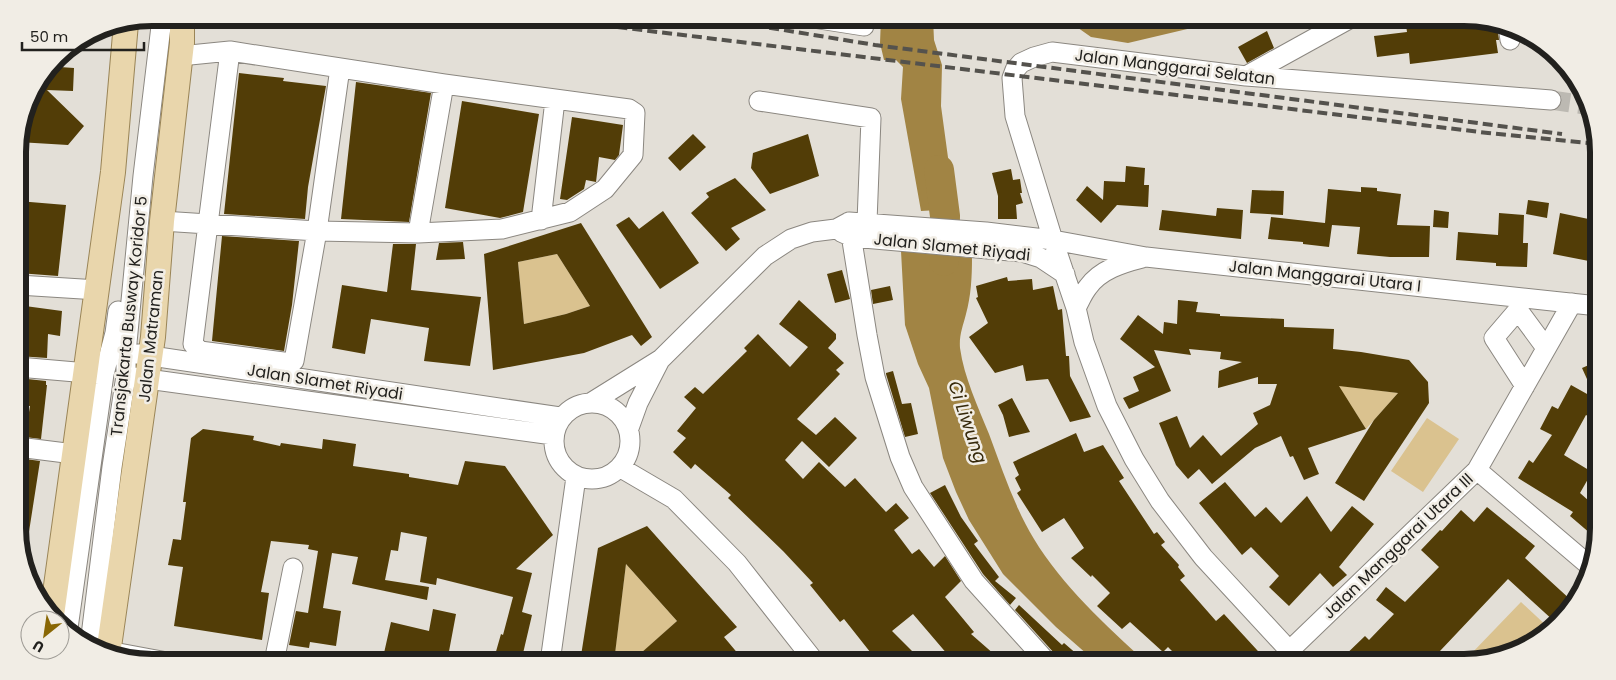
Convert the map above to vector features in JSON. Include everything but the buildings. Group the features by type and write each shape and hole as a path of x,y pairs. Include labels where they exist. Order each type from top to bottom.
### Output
{"main road":[{"path":"53,606 74,454 95,373 108,351 98,290 112,172 125,32"},
{"name":"Jalan Matraman","path":"103,643 162,221 178,32"}],"street":[{"name":"Transjakarta Busway Koridor 5","path":"108,351 115,333 149,26"},
{"path":"1246,76 1337,26"},
{"path":"162,221 317,231 418,233 502,229 570,212 605,189 633,155 635,113 629,109 444,84 230,51 178,32"},
{"name":"Transjakarta Busway Koridor 5","path":"108,351 143,176 178,32"},
{"path":"230,51 193,344 200,351 291,363 296,358 317,231 340,68"},
{"name":"Jalan Manggarai Selatan","path":"1291,653 1203,556 1155,492 1134,459 1107,406 1084,342 1076,308 1015,116 1012,78 1022,63 1034,56 1052,52 1246,76 1551,100"},
{"path":"418,233 444,84"},
{"path":"541,220 555,100"},
{"path":"759,101 872,118 851,227 866,335 875,377 900,457 912,487 974,581 1039,653"},
{"name":"Jalan Slamet Riyadi","path":"592,402 661,359 765,256 791,239 812,232 851,227 986,240 1053,240"},
{"name":"Jalan Slamet Riyadi","path":"986,240 1041,258 1065,274"},
{"name":"Jalan Manggarai Utara I","path":"1053,240 1146,257 1519,304 1572,303 1590,305"},
{"path":"1076,308 1088,286 1117,264 1146,257"},
{"path":"27,286 98,290"},
{"name":"Jalan Manggarai Utara III","path":"1297,653 1477,470 1572,303"},
{"path":"1525,386 1494,338 1519,304 1546,348"},
{"name":"Jalan Slamet Riyadi","path":"108,351 141,370 553,435"},
{"name":"Jalan Slamet Riyadi","path":"629,428 638,402 661,359"},
{"name":"Jalan Slamet Riyadi","path":"26,368 95,373 141,370 560,417"},
{"name":"Transjakarta Busway Koridor 5","path":"70,610 95,373"},
{"path":"592,402 608,405 620,414 629,428 631,442 628,456 621,468 600,479 576,477 558,460 553,435 560,417 574,406 592,402"},
{"path":"26,448 74,454"},
{"path":"621,468 674,499 737,563 808,654"},
{"path":"1477,470 1585,562"},
{"path":"551,654 576,477"},
{"path":"276,654 293,568"}],"shaded area":[{"path":"557,254 590,306 524,324 518,262"},
{"path":"1313,382 1398,393 1366,429 1348,401 1322,408"},
{"path":"1427,418 1459,439 1423,492 1391,471"},
{"path":"626,564 677,621 641,654 615,652"},
{"path":"1521,602 1545,624 1520,641 1505,647 1472,653"}],"water":[{"path":"881,26 933,26 934,40 942,65 941,106 955,209 921,211 901,99 903,67 896,60 884,60 880,43"},
{"path":"1075,26 1200,26 1128,43 1091,37"},
{"path":"901,251 972,258 970,293 960,348 972,392 1014,501 1034,539 1057,572 1101,620 1137,653 1086,653 1056,627 1003,574 969,520 956,492 943,458 929,388 918,364 905,325"}],"waterway":[{"name":"Ci Liwung","path":"939,170 945,216 944,261"}],"tunnel":[{"path":"1551,100 1580,104"}],"railway":[{"path":"609,26 1488,133 1589,143"},
{"path":"759,26 875,45 1562,134"}]}
